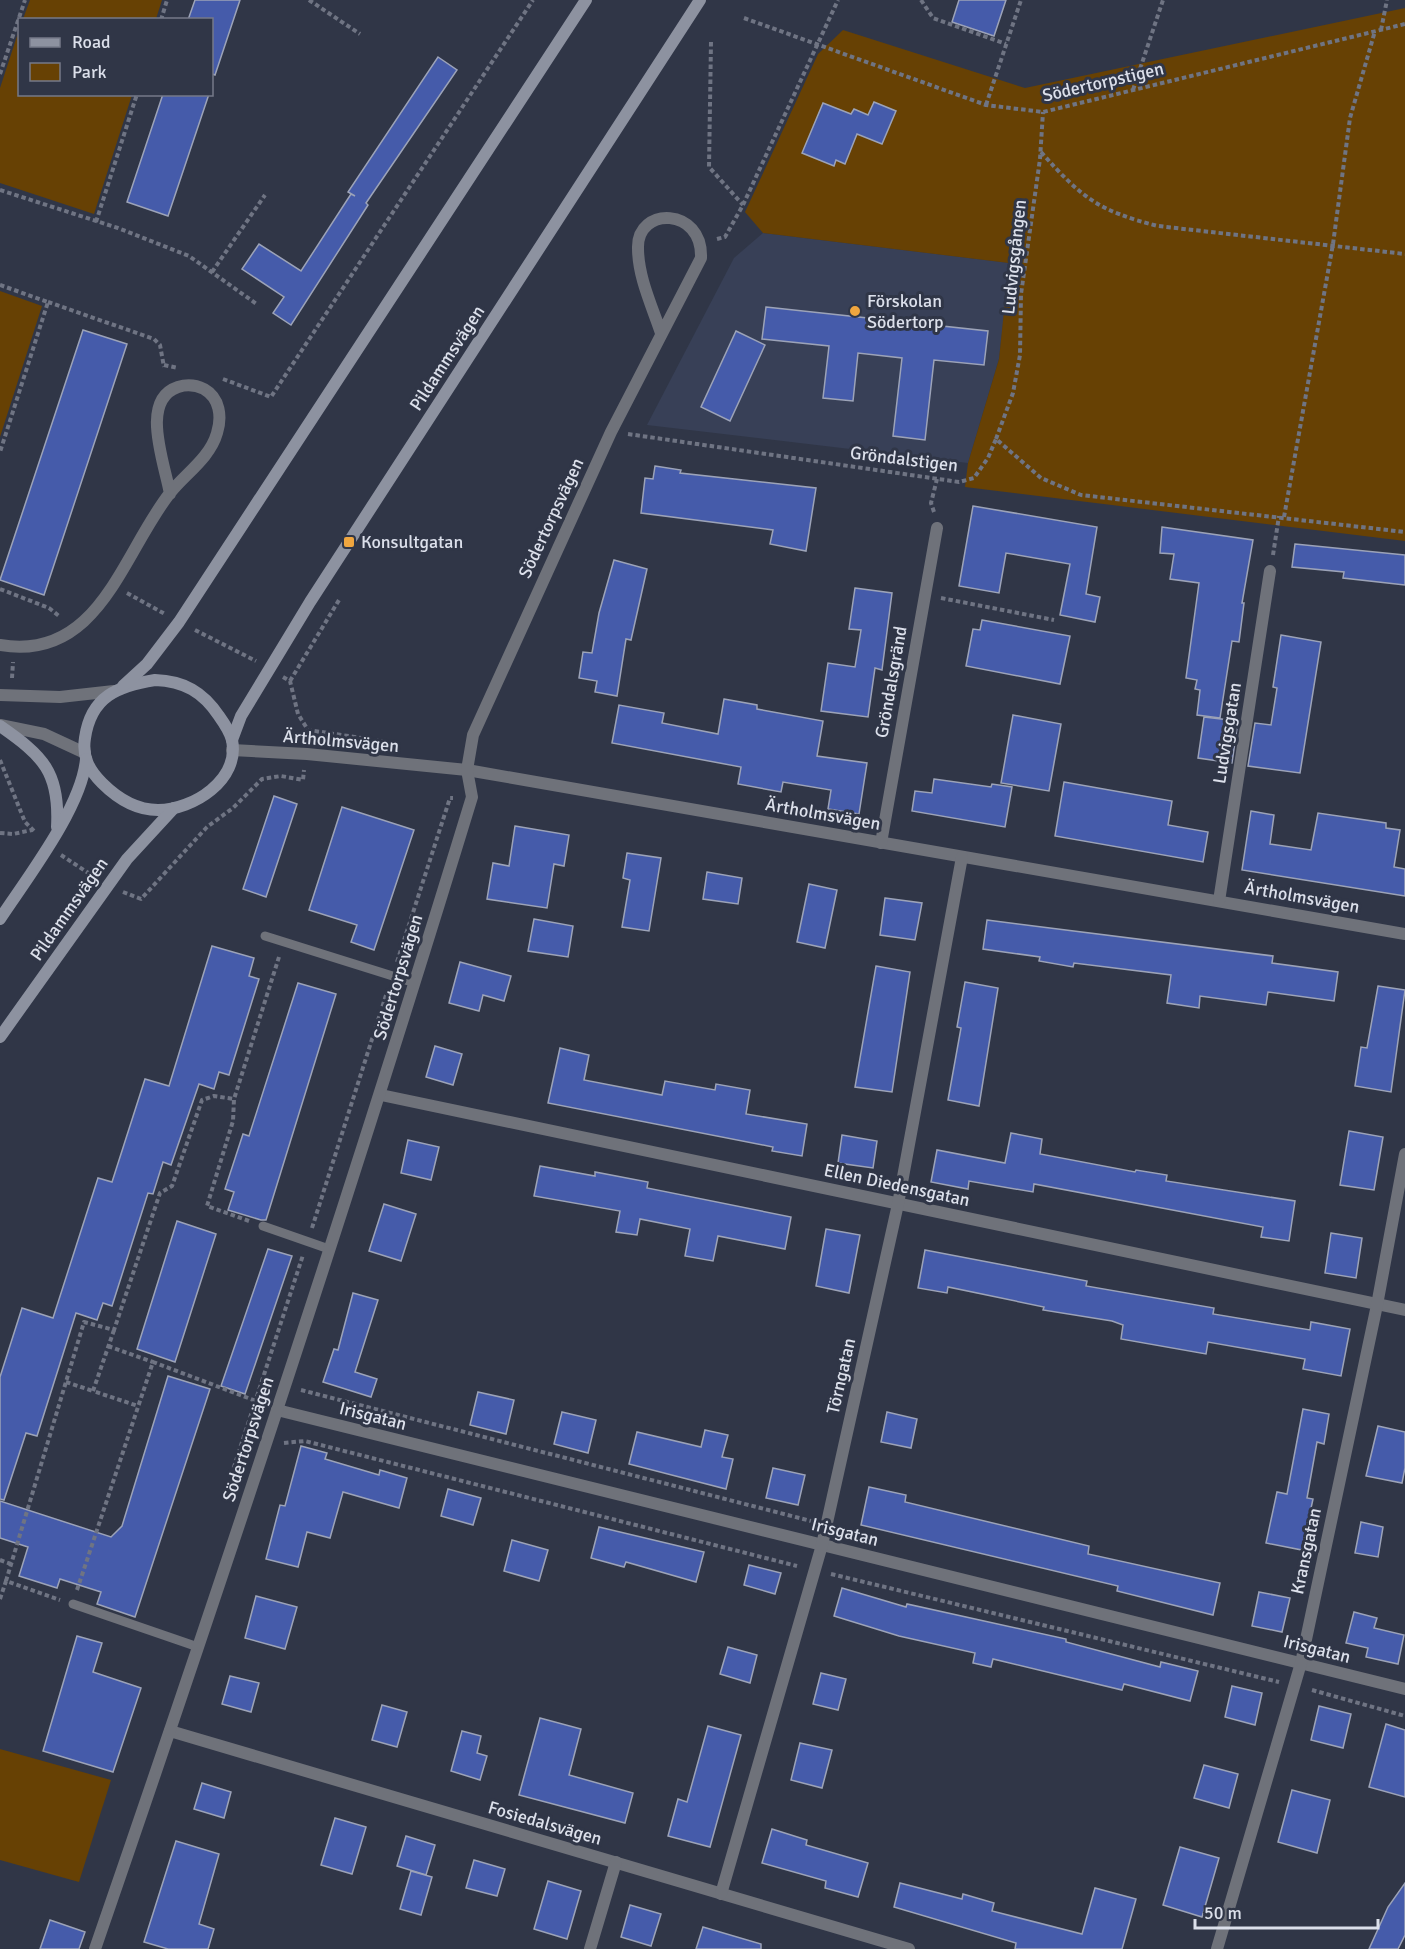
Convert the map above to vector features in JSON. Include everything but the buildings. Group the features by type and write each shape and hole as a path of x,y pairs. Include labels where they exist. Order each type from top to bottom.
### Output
{"main road":[{"path":"0,919 71,805 85,770 91,718 103,700 147,664 179,622 586,0"},
{"name":"Pildammsvägen","path":"232,745 241,716 270,668 700,0"},
{"path":"85,756 101,782 130,804 158,810 174,808 198,800 219,782 232,761 232,745 216,712 197,691 173,681 155,680 118,688"},
{"path":"0,726 32,749 50,771 56,786 57,830"},
{"name":"Pildammsvägen","path":"0,1037 127,859 174,808"}],"street":[{"path":"661,333 641,274 638,246 641,231 650,223 663,218 679,220 692,228 702,243"},
{"name":"Södertorpsvägen","path":"95,1949 170,1731 285,1386 328,1249 381,1095 472,797 466,770 473,735 611,432 701,258 702,243"},
{"path":"0,645 36,646 56,640 86,621 113,586 170,494 204,457 217,435 220,420 218,406 211,393 198,386 184,384 170,389 159,402 156,419 170,494"},
{"name":"Gröndalsgränd","path":"881,843 937,528"},
{"name":"Ludvigsgatan","path":"1219,902 1270,571"},
{"path":"0,695 60,697 118,688"},
{"path":"0,726 44,734 85,756"},
{"name":"Ärtholmsvägen","path":"232,745 466,770 1405,934"},
{"name":"Törngatan","path":"721,1894 822,1545 898,1204 962,857"},
{"name":"Ellen Diedensgatan","path":"381,1095 1405,1310"},
{"name":"Kransgatan","path":"1217,1949 1301,1663 1377,1305 1405,1154"},
{"name":"Irisgatan","path":"277,1410 1405,1689"},
{"name":"Fosiedalsvägen","path":"170,1731 909,1949"},
{"path":"590,1949 616,1862"}],"lane":[{"path":"266,936 415,984"},
{"path":"263,1226 328,1249"},
{"path":"73,1604 198,1647"}],"path":[{"path":"19,18 25,0"},
{"path":"162,18 167,0"},
{"path":"309,0 360,34"},
{"path":"215,376 271,397 533,0"},
{"path":"702,243 725,237 743,205 838,0"},
{"path":"921,0 933,18 1006,45"},
{"path":"986,105 1021,0"},
{"path":"1133,90 1163,0"},
{"path":"1381,30 1387,0"},
{"name":"Södertorpstigen","path":"744,18 986,105 1043,111 1405,24"},
{"path":"0,74 18,21"},
{"path":"1270,571 1333,244 1350,118 1375,31"},
{"path":"711,42 709,167 743,205"},
{"path":"96,222 136,96"},
{"name":"Ludvigsgången","path":"996,439 1013,393 1020,355 1021,294 1041,152 1043,111"},
{"path":"1041,152 1091,201 1120,217 1158,226 1333,244 1405,254"},
{"path":"0,190 189,256 258,305"},
{"path":"212,272 265,195"},
{"path":"0,285 154,339 160,345 170,389"},
{"path":"0,452 2,438 48,302"},
{"path":"164,365 184,370"},
{"name":"Gröndalstigen","path":"611,432 959,482 974,478 988,458 996,439"},
{"path":"996,439 1041,478 1081,495 1405,532"},
{"path":"937,479 931,503 937,528"},
{"path":"113,586 270,668 290,681 298,714 308,730 400,743"},
{"path":"0,589 49,608 72,631"},
{"path":"925,595 1054,620"},
{"path":"290,681 339,600"},
{"path":"248,1498 231,1476 450,798 472,797"},
{"path":"0,833 13,834 32,830"},
{"path":"263,1226 207,1206 233,1121 234,1099 283,942"},
{"path":"93,1391 160,1193 172,1186 202,1100 214,1096 234,1099"},
{"path":"0,1599 84,1322 114,1329"},
{"path":"108,1346 256,1401"},
{"path":"6,1581 73,1604 153,1362"},
{"path":"263,1379 860,1533"},
{"path":"66,1382 138,1406"},
{"path":"265,1446 306,1441 814,1570 1294,1685 1405,1716"},
{"path":"0,1560 11,1564"}],"shaded area":[{"name":"Förskolan Södertorp","path":"763,233 1010,263 999,359 968,463 647,425 734,258"}],"green space":[{"path":"30,0 162,0 156,18 23,18"},
{"path":"1405,8 1405,541 965,487 968,463 999,359 1009,263 763,233 745,212 818,54 843,30 1025,88"},
{"path":"18,33 18,96 132,96 94,214 0,183 0,88"},
{"path":"0,291 42,306 0,437"},
{"path":"0,1749 111,1780 79,1882 0,1860"}],"place":[{"name":"Förskolan Södertorp","path":"855,311"},
{"name":"Konsultgatan","path":"349,542"}]}
